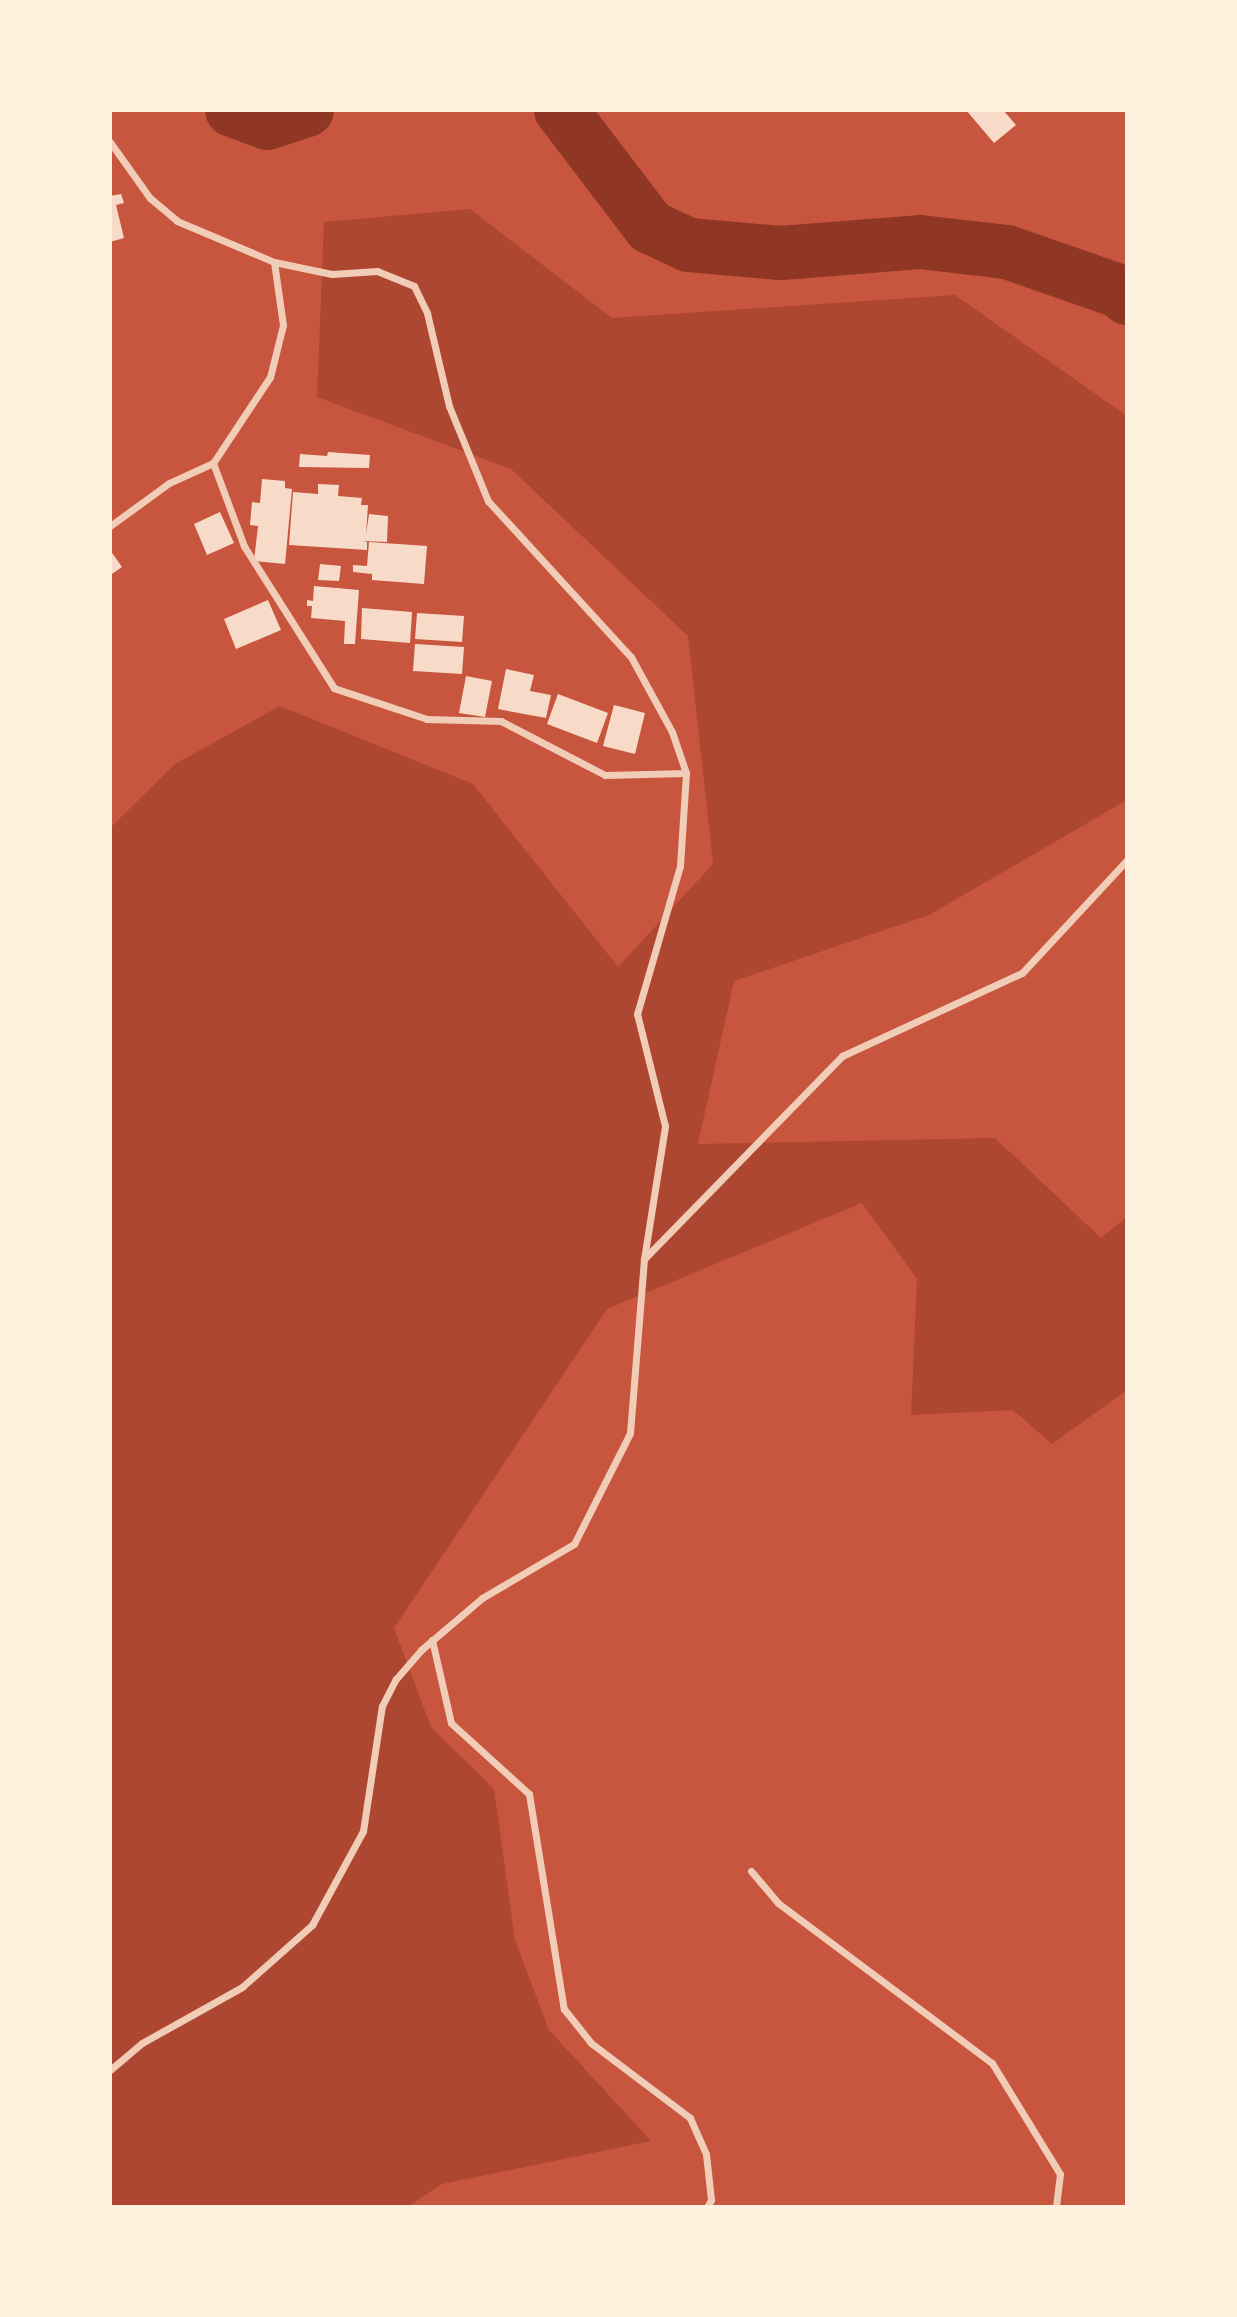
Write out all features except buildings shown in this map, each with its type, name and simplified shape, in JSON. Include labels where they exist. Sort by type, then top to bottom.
[{"type":"street","points":[[110,142],[149,198],[177,221],[274,262],[332,274],[377,271],[414,286],[427,313],[449,406],[488,501],[631,657],[672,732],[686,773],[680,866],[637,1014],[665,1126],[643,1259],[630,1433],[575,1544],[482,1598],[432,1640],[396,1679],[383,1706],[363,1831],[313,1925],[242,1987],[142,2043],[110,2070]]},
{"type":"street","points":[[110,526],[169,483],[213,463],[270,377],[283,324],[274,262]]},
{"type":"street","points":[[213,463],[244,545],[334,688],[428,719],[501,721],[606,775],[686,773]]},
{"type":"street","points":[[643,1259],[842,1056],[1022,973],[1127,860]]},
{"type":"street","points":[[432,1640],[451,1723],[529,1794],[564,2009],[591,2043],[690,2118],[706,2154],[711,2200],[707,2207]]},
{"type":"street","points":[[751,1871],[778,1903],[992,2063],[1060,2174],[1056,2207]]},
{"type":"shaded area","points":[[470,209],[612,318],[955,295],[1127,416],[1127,800],[929,915],[734,981],[698,1144],[995,1138],[1101,1238],[1127,1217],[1127,1390],[1052,1444],[1013,1410],[911,1415],[917,1279],[862,1203],[607,1309],[394,1628],[431,1727],[494,1789],[515,1940],[549,2030],[651,2141],[442,2184],[407,2207],[110,2207],[110,828],[175,764],[280,706],[473,784],[618,967],[713,864],[688,636],[511,469],[317,397],[324,222]]},
{"type":"waterway","points":[[232,110],[267,123],[307,110]]},
{"type":"waterway","points":[[561,110],[650,227],[689,245],[781,253],[920,242],[1007,252],[1119,291],[1127,298]]}]
